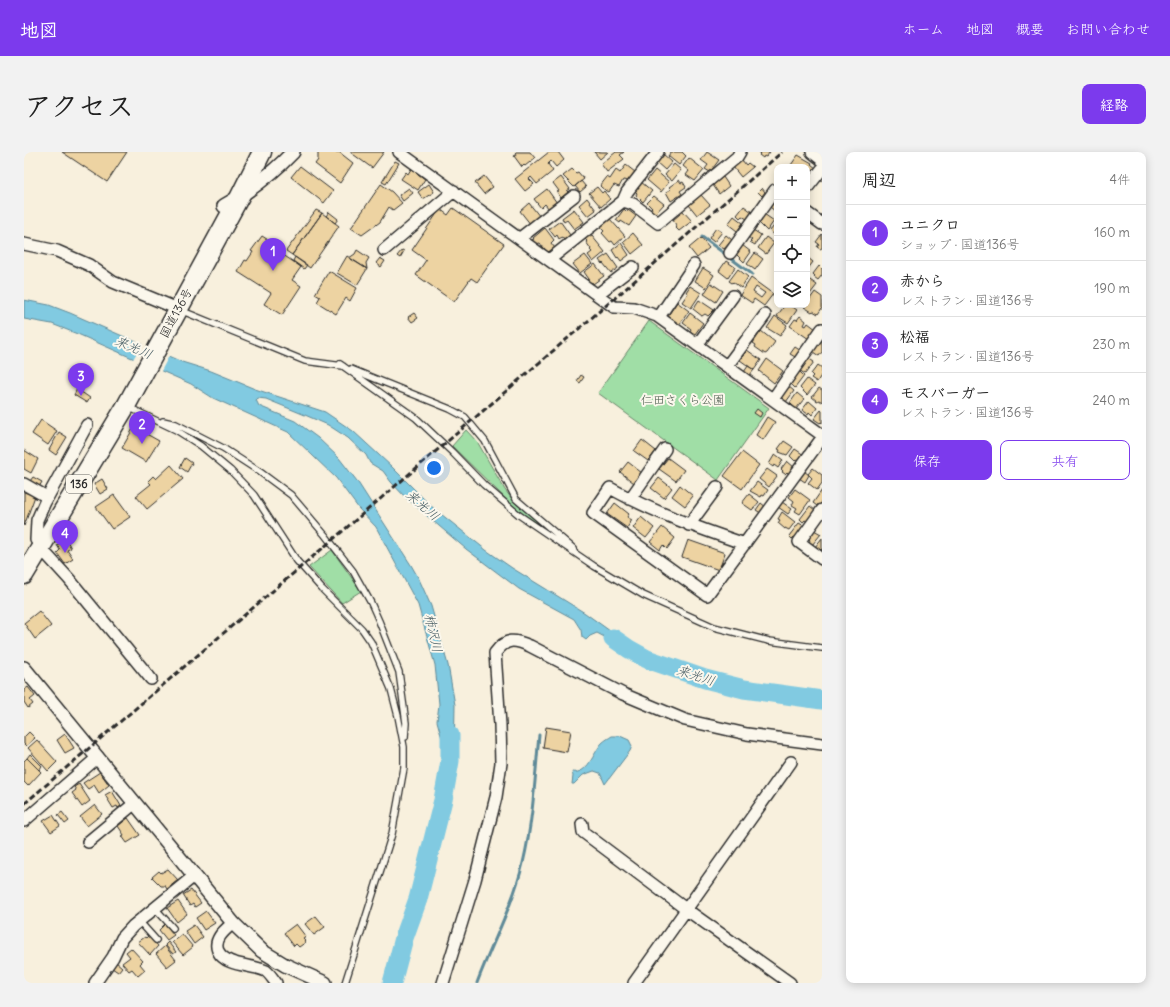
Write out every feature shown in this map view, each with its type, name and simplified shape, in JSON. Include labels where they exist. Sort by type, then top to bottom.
[{"type":"highway","name":"国道136号","points":[[231,202],[250,152]]},
{"type":"highway","name":"国道136号","points":[[24,575],[38,545],[128,396],[231,202],[262,152]]},
{"type":"highway","name":"国道136号","points":[[24,560],[38,545]]},
{"type":"street","points":[[231,202],[273,173],[293,152]]},
{"type":"street","points":[[399,152],[614,307],[634,308],[659,317],[822,436],[745,544],[707,595],[593,513],[610,488],[630,499],[689,525],[745,544]]},
{"type":"street","points":[[549,260],[623,201],[627,192],[658,152]]},
{"type":"street","points":[[623,201],[632,204],[658,223],[740,152]]},
{"type":"street","points":[[812,152],[822,160]]},
{"type":"street","points":[[810,184],[822,169]]},
{"type":"street","points":[[384,250],[454,191]]},
{"type":"street","points":[[730,253],[774,191]]},
{"type":"street","points":[[520,238],[574,196]]},
{"type":"street","points":[[810,215],[822,224]]},
{"type":"street","points":[[24,244],[57,250],[89,265],[113,282],[173,312]]},
{"type":"street","points":[[659,317],[694,265]]},
{"type":"street","points":[[598,294],[633,267]]},
{"type":"street","points":[[697,345],[734,296]]},
{"type":"street","points":[[727,366],[765,315]]},
{"type":"street","points":[[773,399],[822,329]]},
{"type":"street","points":[[86,425],[37,520],[38,545],[69,579],[151,678]]},
{"type":"street","points":[[630,499],[666,449]]},
{"type":"street","points":[[24,484],[47,498]]},
{"type":"street","points":[[689,525],[717,488]]},
{"type":"street","points":[[822,510],[799,542],[822,559]]},
{"type":"street","points":[[443,983],[475,880],[496,797],[500,763],[500,725],[495,653],[500,646],[508,642],[517,641],[530,646],[623,694],[685,720],[747,734],[797,742],[822,744]]},
{"type":"street","points":[[24,668],[233,923],[262,951],[286,965],[325,983]]},
{"type":"street","points":[[24,821],[98,757]]},
{"type":"street","points":[[634,983],[791,762]]},
{"type":"street","points":[[88,842],[135,803]]},
{"type":"street","points":[[582,824],[583,832],[687,910],[790,983]]},
{"type":"street","points":[[95,983],[113,957],[122,938],[139,921],[194,876]]},
{"type":"street","points":[[233,923],[222,932],[218,940],[217,947],[220,954],[227,960],[267,972],[276,983]]},
{"type":"lane","points":[[173,312],[305,361],[340,364],[450,409],[465,417],[485,441],[516,499],[594,566]]},
{"type":"lane","points":[[340,364],[416,418],[484,485],[519,515],[594,566],[643,595],[714,627],[769,641],[822,648]]},
{"type":"lane","points":[[128,396],[152,418],[176,430],[201,446],[230,470],[254,495],[297,561],[322,589],[362,628],[371,642],[391,688],[404,745]]},
{"type":"lane","points":[[152,418],[176,424],[223,448],[260,472],[291,495],[353,571],[372,603],[399,672],[406,724],[404,768],[392,834],[345,983]]},
{"type":"lane","points":[[155,908],[173,928]]},
{"type":"lane","points":[[139,921],[156,940]]},
{"type":"green space","name":"仁田さくら公園","points":[[649,321],[769,408],[718,480],[598,393]]},
{"type":"green space","points":[[466,430],[478,443],[505,490],[516,504],[557,538],[513,506],[452,446]]},
{"type":"green space","points":[[332,550],[361,591],[342,603],[309,567]]},
{"type":"water","points":[[24,300],[49,305],[182,362],[211,371],[255,389],[325,412],[353,431],[431,506],[486,550],[512,568],[585,613],[635,649],[632,655],[597,633],[590,636],[586,640],[582,637],[581,630],[574,619],[519,589],[466,549],[405,497],[383,471],[370,463],[366,455],[348,438],[328,425],[266,399],[258,398],[256,400],[259,406],[295,421],[318,438],[339,458],[357,481],[419,579],[431,606],[448,665],[455,705],[454,762],[444,761],[442,739],[437,721],[439,704],[435,665],[418,605],[376,527],[359,509],[336,478],[288,432],[213,398],[191,384],[80,335],[52,324],[24,319]]},
{"type":"water","points":[[612,736],[620,736],[629,740],[632,746],[630,751],[605,784],[600,773],[594,771],[583,775],[574,784],[572,784],[572,772],[578,772],[586,767],[602,743]]},
{"type":"pier","points":[[143,342],[170,354],[160,373],[132,361]]},
{"type":"building","points":[[62,152],[127,152],[107,182]]},
{"type":"building","points":[[318,152],[339,152],[353,163],[340,183],[315,164],[318,160]]},
{"type":"building","points":[[350,152],[384,152],[372,168]]},
{"type":"building","points":[[516,152],[530,152],[535,158],[522,167],[514,156],[516,155]]},
{"type":"building","points":[[549,152],[558,152],[564,160],[556,167],[551,161],[548,164],[553,171],[537,184],[531,177],[529,179],[534,184],[525,191],[515,179]]},
{"type":"building","points":[[594,152],[608,152],[600,159]]},
{"type":"building","points":[[616,152],[624,152],[620,155],[624,159],[607,172],[601,164]]},
{"type":"building","points":[[671,152],[682,152],[686,156],[679,165],[668,156]]},
{"type":"building","points":[[707,152],[719,160],[710,172],[705,169],[708,165],[701,160]]},
{"type":"building","points":[[759,152],[770,152],[763,158],[759,155],[761,153]]},
{"type":"building","points":[[663,154],[672,162],[665,170],[656,162]]},
{"type":"building","points":[[798,155],[812,163],[811,164],[817,169],[810,178],[810,164],[792,164]]},
{"type":"building","points":[[689,158],[704,170],[695,181],[686,175],[689,171],[683,166]]},
{"type":"building","points":[[742,160],[746,165],[748,163],[753,167],[741,177],[733,167]]},
{"type":"building","points":[[395,161],[399,163],[386,184],[382,182]]},
{"type":"building","points":[[674,164],[681,170],[672,181],[665,175]]},
{"type":"building","points":[[626,165],[635,172],[628,181],[623,180],[619,187],[614,185],[609,192],[600,186],[607,177],[610,179],[616,170],[620,173]]},
{"type":"building","points":[[300,166],[333,191],[324,203],[291,177]]},
{"type":"building","points":[[411,169],[425,179],[418,190],[401,179],[406,172],[408,174]]},
{"type":"building","points":[[572,169],[576,173],[578,172],[584,179],[574,187],[563,176]]},
{"type":"building","points":[[655,170],[669,182],[661,192],[647,180]]},
{"type":"building","points":[[484,176],[493,187],[484,194],[475,183]]},
{"type":"building","points":[[561,177],[570,189],[561,198],[557,192],[559,191],[553,183]]},
{"type":"building","points":[[723,177],[729,186],[719,194],[713,185]]},
{"type":"building","points":[[679,180],[681,183],[683,182],[686,187],[680,191],[682,194],[671,201],[666,192],[671,189],[669,187]]},
{"type":"building","points":[[581,181],[586,187],[580,192],[575,186]]},
{"type":"building","points":[[641,182],[652,191],[643,202],[636,195],[637,193],[634,190]]},
{"type":"building","points":[[381,184],[392,192],[402,203],[393,210],[389,207],[380,222],[362,235],[351,228]]},
{"type":"building","points":[[429,184],[434,192],[423,199],[418,192]]},
{"type":"building","points":[[597,187],[602,193],[604,191],[610,199],[601,207],[589,193]]},
{"type":"building","points":[[409,188],[413,193],[403,201],[399,195]]},
{"type":"building","points":[[762,188],[765,192],[762,196],[758,192]]},
{"type":"building","points":[[547,189],[557,203],[549,209],[545,204],[541,208],[534,199]]},
{"type":"building","points":[[701,195],[710,205],[697,215],[689,205],[694,200],[693,199],[696,199]]},
{"type":"building","points":[[654,196],[664,204],[655,214],[647,203]]},
{"type":"building","points":[[587,198],[596,210],[588,216],[579,205]]},
{"type":"building","points":[[774,201],[774,210],[770,207]]},
{"type":"building","points":[[529,203],[540,217],[531,225],[520,211]]},
{"type":"building","points":[[744,206],[752,212],[747,219],[742,216],[740,218],[737,215]]},
{"type":"building","points":[[453,208],[504,244],[477,282],[471,278],[454,302],[416,275],[426,260],[412,250],[440,209],[448,215]]},
{"type":"building","points":[[574,209],[584,222],[574,229],[567,220],[564,222],[562,218]]},
{"type":"building","points":[[624,209],[636,216],[629,226],[616,220]]},
{"type":"building","points":[[316,210],[322,213],[292,255],[286,251]]},
{"type":"building","points":[[682,210],[692,221],[679,231],[675,227],[676,225],[673,220]]},
{"type":"building","points":[[329,212],[338,219],[335,223],[326,216]]},
{"type":"building","points":[[322,213],[339,226],[310,268],[292,255]]},
{"type":"building","points":[[764,214],[774,221],[767,231],[758,222]]},
{"type":"building","points":[[734,216],[743,223],[737,231],[728,224]]},
{"type":"building","points":[[610,219],[625,236],[615,245],[602,233],[604,231],[600,227]]},
{"type":"building","points":[[560,221],[570,235],[564,240],[562,237],[559,239],[557,235],[555,237],[549,229]]},
{"type":"building","points":[[774,226],[774,234],[770,231]]},
{"type":"building","points":[[545,228],[554,240],[551,243],[555,248],[548,253],[540,243],[536,244],[532,240]]},
{"type":"building","points":[[716,228],[722,232],[714,242],[709,238]]},
{"type":"building","points":[[753,230],[761,235],[755,245],[750,242],[752,240],[748,237]]},
{"type":"building","points":[[633,233],[643,245],[632,254],[623,242]]},
{"type":"building","points":[[822,234],[822,248],[820,249],[817,247],[819,244],[816,242]]},
{"type":"building","points":[[726,235],[732,240],[724,249],[718,245]]},
{"type":"building","points":[[262,236],[270,241],[267,244],[301,267],[292,280],[301,286],[282,315],[264,304],[271,293],[238,272],[245,260],[247,261],[253,252],[251,251]]},
{"type":"building","points":[[592,236],[605,252],[593,262],[588,255],[592,252],[585,239]]},
{"type":"building","points":[[766,237],[774,243],[766,254],[758,248]]},
{"type":"building","points":[[701,238],[709,248],[697,258],[689,248]]},
{"type":"building","points":[[621,243],[629,255],[621,261],[612,250]]},
{"type":"building","points":[[742,245],[751,252],[744,262],[736,254]]},
{"type":"building","points":[[357,250],[369,258],[366,263],[367,269],[349,258],[355,254]]},
{"type":"building","points":[[402,250],[404,251],[400,258],[397,256]]},
{"type":"building","points":[[755,253],[763,259],[755,270],[747,264]]},
{"type":"building","points":[[608,254],[618,268],[611,273],[599,260]]},
{"type":"building","points":[[585,255],[592,264],[580,273],[573,264]]},
{"type":"building","points":[[347,256],[367,269],[357,285],[337,273]]},
{"type":"building","points":[[295,257],[307,265],[304,269],[293,261]]},
{"type":"building","points":[[380,258],[385,261],[381,267],[376,263]]},
{"type":"building","points":[[726,261],[735,267],[728,278],[719,271]]},
{"type":"building","points":[[595,264],[604,276],[593,284],[592,282],[590,284],[587,280],[589,279],[584,272]]},
{"type":"building","points":[[819,266],[822,269],[822,275],[818,280],[813,274]]},
{"type":"building","points":[[703,268],[714,275],[706,288],[695,281]]},
{"type":"building","points":[[738,269],[748,277],[741,288],[729,281]]},
{"type":"building","points":[[329,271],[357,288],[350,301],[346,298],[336,314],[317,302],[320,297],[315,294]]},
{"type":"building","points":[[751,278],[773,294],[764,306],[754,299],[752,303],[740,295]],"holes":[[[756,287],[765,293],[761,298],[753,292]]]},
{"type":"building","points":[[810,280],[817,285],[810,294]]},
{"type":"building","points":[[711,283],[723,291],[716,302],[704,294]]},
{"type":"building","points":[[690,286],[701,293],[691,308],[682,302],[688,293],[686,292]]},
{"type":"building","points":[[815,292],[822,297],[822,308],[818,314],[806,308],[810,308],[810,299]]},
{"type":"building","points":[[699,300],[714,310],[708,316],[705,314],[702,316],[693,309]]},
{"type":"building","points":[[677,302],[689,311],[679,325],[667,317]]},
{"type":"building","points":[[783,308],[794,308],[797,310],[788,323],[777,316]]},
{"type":"building","points":[[414,313],[418,318],[412,322],[408,317]]},
{"type":"building","points":[[690,313],[703,323],[695,334],[683,323]]},
{"type":"building","points":[[775,316],[787,325],[780,336],[767,328]]},
{"type":"building","points":[[800,316],[806,321],[804,325],[806,326],[808,323],[816,329],[809,339],[790,326],[795,319],[797,320]]},
{"type":"building","points":[[761,331],[775,342],[765,354],[755,347],[756,345],[753,343]]},
{"type":"building","points":[[822,340],[822,352],[819,356],[813,352]]},
{"type":"building","points":[[795,347],[801,351],[797,358],[790,354]]},
{"type":"building","points":[[747,350],[761,360],[754,370],[740,360]]},
{"type":"building","points":[[808,358],[814,362],[805,374],[799,370]]},
{"type":"building","points":[[767,359],[783,371],[774,383],[759,371]]},
{"type":"building","points":[[818,365],[822,368],[822,374],[817,382],[811,378],[813,376],[811,374]]},
{"type":"building","points":[[748,366],[754,370],[749,376],[744,372]]},
{"type":"building","points":[[799,371],[804,376],[795,388],[790,383]]},
{"type":"building","points":[[581,375],[584,377],[580,383],[577,381]]},
{"type":"building","points":[[807,379],[815,385],[807,395],[800,388]]},
{"type":"building","points":[[788,386],[794,391],[786,402],[780,397]]},
{"type":"building","points":[[819,388],[822,390],[822,402],[819,400],[817,401],[812,397]]},
{"type":"building","points":[[77,389],[90,398],[87,403],[74,395]]},
{"type":"building","points":[[797,393],[804,399],[796,409],[790,403]]},
{"type":"building","points":[[809,401],[817,408],[812,415],[809,412],[808,414],[802,410]]},
{"type":"building","points":[[757,409],[762,413],[760,417],[754,413]]},
{"type":"building","points":[[821,410],[822,423],[820,423],[814,419]]},
{"type":"building","points":[[767,417],[775,422],[763,440],[756,435]]},
{"type":"building","points":[[41,420],[57,431],[48,445],[32,434]]},
{"type":"building","points":[[134,427],[159,441],[146,462],[122,448]]},
{"type":"building","points":[[59,432],[67,437],[56,455],[49,450]]},
{"type":"building","points":[[642,440],[656,451],[648,461],[634,451]]},
{"type":"building","points":[[784,441],[793,447],[787,455],[779,452],[780,450],[778,449]]},
{"type":"building","points":[[795,449],[804,455],[799,462],[796,460],[795,461],[790,456]]},
{"type":"building","points":[[24,450],[38,459],[31,473],[24,469]]},
{"type":"building","points":[[742,452],[759,465],[742,489],[724,476]]},
{"type":"building","points":[[775,454],[783,460],[778,468],[769,464]]},
{"type":"building","points":[[185,458],[192,463],[187,472],[180,467]]},
{"type":"building","points":[[668,458],[684,470],[676,481],[659,469]]},
{"type":"building","points":[[787,461],[795,468],[789,474],[787,472],[785,474],[781,469]]},
{"type":"building","points":[[628,462],[642,473],[634,483],[620,472]]},
{"type":"building","points":[[171,465],[183,479],[147,509],[136,496],[151,484],[148,481],[153,476],[156,479]]},
{"type":"building","points":[[813,468],[822,475],[822,483],[817,490],[808,483],[812,478],[808,474]]},
{"type":"building","points":[[767,469],[777,476],[769,487],[759,479]]},
{"type":"building","points":[[804,471],[809,475],[805,482],[799,478]]},
{"type":"building","points":[[33,477],[42,482],[39,487],[30,481]]},
{"type":"building","points":[[659,478],[672,488],[664,498],[651,488]]},
{"type":"building","points":[[102,479],[108,489],[100,494],[94,484]]},
{"type":"building","points":[[757,482],[768,490],[764,496],[762,495],[761,497],[750,491]]},
{"type":"building","points":[[680,485],[693,496],[685,506],[672,496]]},
{"type":"building","points":[[795,489],[810,500],[800,514],[795,511],[797,508],[792,505],[794,501],[789,497]]},
{"type":"building","points":[[822,490],[822,502],[817,506],[813,503]]},
{"type":"building","points":[[24,492],[35,496],[24,526]]},
{"type":"building","points":[[749,494],[759,502],[752,510],[742,503]]},
{"type":"building","points":[[114,495],[130,517],[112,529],[96,507]]},
{"type":"building","points":[[782,502],[792,509],[788,514],[778,507]]},
{"type":"building","points":[[615,503],[629,514],[627,517],[632,520],[627,528],[607,514]]},
{"type":"building","points":[[761,503],[767,508],[762,514],[756,510]]},
{"type":"building","points":[[810,506],[816,511],[808,522],[805,520],[803,522],[800,519]]},
{"type":"building","points":[[782,512],[795,522],[789,530],[785,529],[778,523],[780,520],[778,519]]},
{"type":"building","points":[[641,517],[654,528],[646,538],[633,528]]},
{"type":"building","points":[[799,523],[804,526],[796,538],[794,537],[792,539],[789,536]]},
{"type":"building","points":[[662,527],[675,538],[667,549],[663,545],[660,550],[650,542]]},
{"type":"building","points":[[814,530],[821,534],[812,545],[808,538]]},
{"type":"building","points":[[822,538],[822,550],[821,549],[819,551],[815,547]]},
{"type":"building","points":[[66,539],[71,548],[67,550],[73,559],[65,564],[57,553],[60,550],[57,545]]},
{"type":"building","points":[[688,540],[725,553],[719,570],[682,557]]},
{"type":"building","points":[[39,611],[51,626],[35,639],[24,623]]},
{"type":"building","points":[[28,687],[35,696],[30,700],[33,704],[28,708],[24,702],[24,690]]},
{"type":"building","points":[[546,727],[571,731],[567,752],[543,748]]},
{"type":"building","points":[[29,732],[35,738],[26,746],[24,744],[24,737]]},
{"type":"building","points":[[65,734],[74,748],[65,753],[57,740]]},
{"type":"building","points":[[37,740],[57,762],[48,771],[28,748]]},
{"type":"building","points":[[30,754],[42,766],[39,770],[27,758]]},
{"type":"building","points":[[27,758],[41,772],[28,786],[24,782],[24,761]]},
{"type":"building","points":[[100,772],[109,785],[99,793],[94,785],[88,789],[83,783]]},
{"type":"building","points":[[79,784],[90,801],[82,807],[72,793],[76,790],[74,787]]},
{"type":"building","points":[[112,791],[121,806],[118,808],[117,806],[113,808],[105,795]]},
{"type":"building","points":[[95,805],[102,814],[87,826],[80,817]]},
{"type":"building","points":[[62,812],[69,821],[65,824],[58,815]]},
{"type":"building","points":[[53,815],[60,826],[51,832],[43,821]]},
{"type":"building","points":[[128,818],[140,835],[127,843],[118,826]]},
{"type":"building","points":[[168,869],[178,880],[167,889],[165,886],[161,886],[152,877],[159,871],[161,873]]},
{"type":"building","points":[[191,890],[201,903],[195,907],[193,904],[190,906],[183,895]]},
{"type":"building","points":[[178,901],[187,914],[177,922],[167,908]]},
{"type":"building","points":[[206,911],[215,923],[204,930],[196,918]]},
{"type":"building","points":[[316,916],[325,927],[314,935],[305,924]]},
{"type":"building","points":[[165,924],[174,935],[167,940],[159,930]]},
{"type":"building","points":[[296,924],[306,937],[303,939],[306,942],[299,947],[296,944],[294,946],[284,933]]},
{"type":"building","points":[[194,925],[203,937],[194,944],[185,931]]},
{"type":"building","points":[[182,934],[193,947],[183,955],[172,942]]},
{"type":"building","points":[[149,935],[158,946],[150,955],[138,942]]},
{"type":"building","points":[[168,942],[176,952],[173,954],[165,945]]},
{"type":"building","points":[[165,946],[176,960],[167,967],[156,954]]},
{"type":"building","points":[[131,948],[143,961],[140,964],[145,970],[138,976],[132,969],[129,971],[122,963],[130,957],[126,952]]},
{"type":"building","points":[[116,962],[122,967],[118,972],[112,968]]},
{"type":"waterway","points":[[702,237],[752,274]]},
{"type":"waterway","name":"来光川","points":[[613,638],[647,659],[705,679],[744,689],[822,700]]},
{"type":"waterway","name":"柿沢川","points":[[392,983],[404,938],[418,899],[443,800],[450,761],[450,735]]},
{"type":"waterway","points":[[477,983],[519,879],[531,815],[539,735]]},
{"type":"railway","points":[[24,804],[630,285],[782,152]]},
{"type":"place","name":"ユニクロ","points":[[273,271]]},
{"type":"place","name":"松福","points":[[81,396]]},
{"type":"place","name":"赤から","points":[[142,444]]},
{"type":"place","name":"モスバーガー","points":[[65,553]]}]
